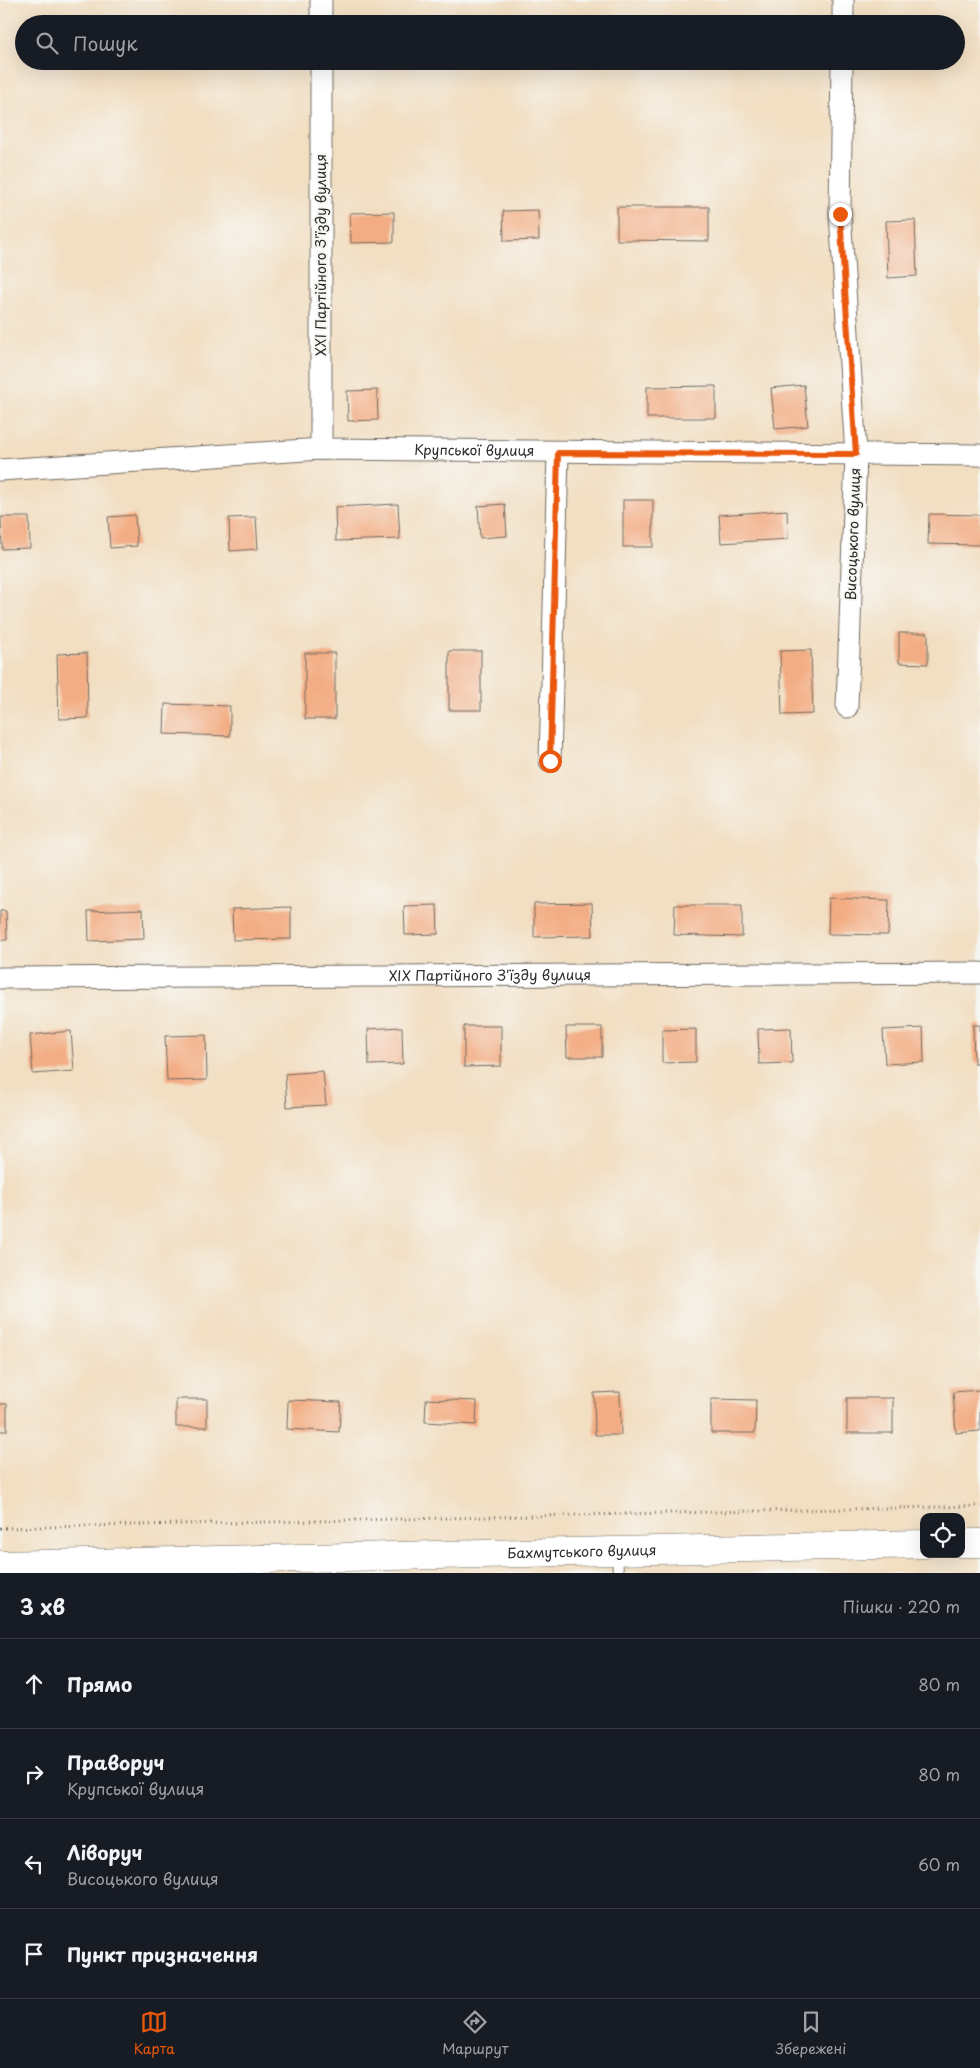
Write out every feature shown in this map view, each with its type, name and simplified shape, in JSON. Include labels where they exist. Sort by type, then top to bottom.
[{"type":"main road","points":[[965,1543],[980,1543]]},
{"type":"main road","name":"Бахмутського вулиця","points":[[0,1565],[618,1562],[920,1544]]},
{"type":"street","points":[[321,0],[321,15]]},
{"type":"street","points":[[843,0],[843,15]]},
{"type":"street","name":"XXI Партійного З'їзду вулиця","points":[[321,70],[321,449]]},
{"type":"street","name":"Висоцького вулиця","points":[[842,70],[840,214],[856,454],[848,707]]},
{"type":"street","name":"Крупської вулиця","points":[[0,470],[321,449],[558,453],[980,454]]},
{"type":"street","points":[[550,761],[558,453]]},
{"type":"street","name":"XIX Партійного З'їзду вулиця","points":[[0,978],[980,973]]},
{"type":"path","points":[[0,1528],[980,1506]]},
{"type":"building","points":[[617,207],[709,207],[709,241],[617,240]]},
{"type":"building","points":[[538,210],[539,240],[504,241],[503,211]]},
{"type":"building","points":[[394,212],[394,242],[351,243],[350,213]]},
{"type":"building","points":[[915,220],[917,276],[888,278],[886,221]]},
{"type":"building","points":[[804,385],[808,426],[775,429],[771,388]]},
{"type":"building","points":[[716,386],[716,418],[647,418],[647,387]]},
{"type":"building","points":[[377,390],[378,420],[348,421],[347,391]]},
{"type":"building","points":[[623,500],[653,500],[653,547],[623,547]]},
{"type":"building","points":[[398,504],[400,539],[336,541],[335,507]]},
{"type":"building","points":[[505,504],[507,536],[480,538],[478,506]]},
{"type":"building","points":[[787,510],[788,539],[721,543],[719,515]]},
{"type":"building","points":[[929,514],[980,515],[980,545],[928,544]]},
{"type":"building","points":[[135,515],[137,546],[110,548],[108,517]]},
{"type":"building","points":[[1,517],[29,517],[30,548],[2,549]]},
{"type":"building","points":[[256,517],[258,549],[230,551],[229,518]]},
{"type":"building","points":[[899,633],[928,633],[928,664],[899,663]]},
{"type":"building","points":[[811,650],[813,714],[782,715],[780,651]]},
{"type":"building","points":[[449,651],[481,651],[481,710],[449,710]]},
{"type":"building","points":[[87,653],[88,718],[59,719],[57,654]]},
{"type":"building","points":[[305,653],[335,653],[335,719],[305,719]]},
{"type":"building","points":[[165,704],[230,706],[230,736],[164,734]]},
{"type":"building","points":[[829,898],[889,900],[888,935],[828,934]]},
{"type":"building","points":[[592,903],[593,936],[534,937],[534,904]]},
{"type":"building","points":[[437,905],[438,934],[405,935],[404,906]]},
{"type":"building","points":[[675,905],[742,905],[742,937],[674,935]]},
{"type":"building","points":[[291,907],[291,939],[233,940],[232,909]]},
{"type":"building","points":[[143,909],[144,939],[89,941],[88,911]]},
{"type":"building","points":[[0,911],[6,911],[7,940],[0,940]]},
{"type":"building","points":[[973,1025],[980,1025],[980,1063],[974,1063]]},
{"type":"building","points":[[464,1026],[501,1026],[501,1066],[464,1067]]},
{"type":"building","points":[[402,1027],[403,1064],[369,1065],[368,1029]]},
{"type":"building","points":[[566,1027],[602,1027],[602,1057],[567,1057]]},
{"type":"building","points":[[791,1028],[792,1063],[759,1064],[758,1029]]},
{"type":"building","points":[[923,1028],[924,1062],[885,1064],[883,1030]]},
{"type":"building","points":[[696,1029],[696,1062],[662,1063],[662,1030]]},
{"type":"building","points":[[71,1031],[74,1071],[33,1074],[30,1035]]},
{"type":"building","points":[[206,1035],[207,1080],[167,1081],[165,1036]]},
{"type":"building","points":[[323,1071],[326,1105],[287,1107],[285,1074]]},
{"type":"building","points":[[980,1390],[980,1431],[956,1433],[953,1392]]},
{"type":"building","points":[[620,1392],[621,1435],[595,1435],[594,1393]]},
{"type":"building","points":[[847,1398],[893,1398],[893,1433],[847,1433]]},
{"type":"building","points":[[176,1399],[207,1399],[207,1427],[176,1427]]},
{"type":"building","points":[[426,1399],[477,1401],[476,1425],[425,1422]]},
{"type":"building","points":[[711,1399],[756,1400],[755,1433],[711,1433]]},
{"type":"building","points":[[288,1400],[341,1402],[339,1432],[287,1429]]},
{"type":"building","points":[[0,1404],[7,1404],[7,1431],[0,1431]]},
{"type":"route","points":[[550,761],[558,453],[856,454],[840,214]]}]
